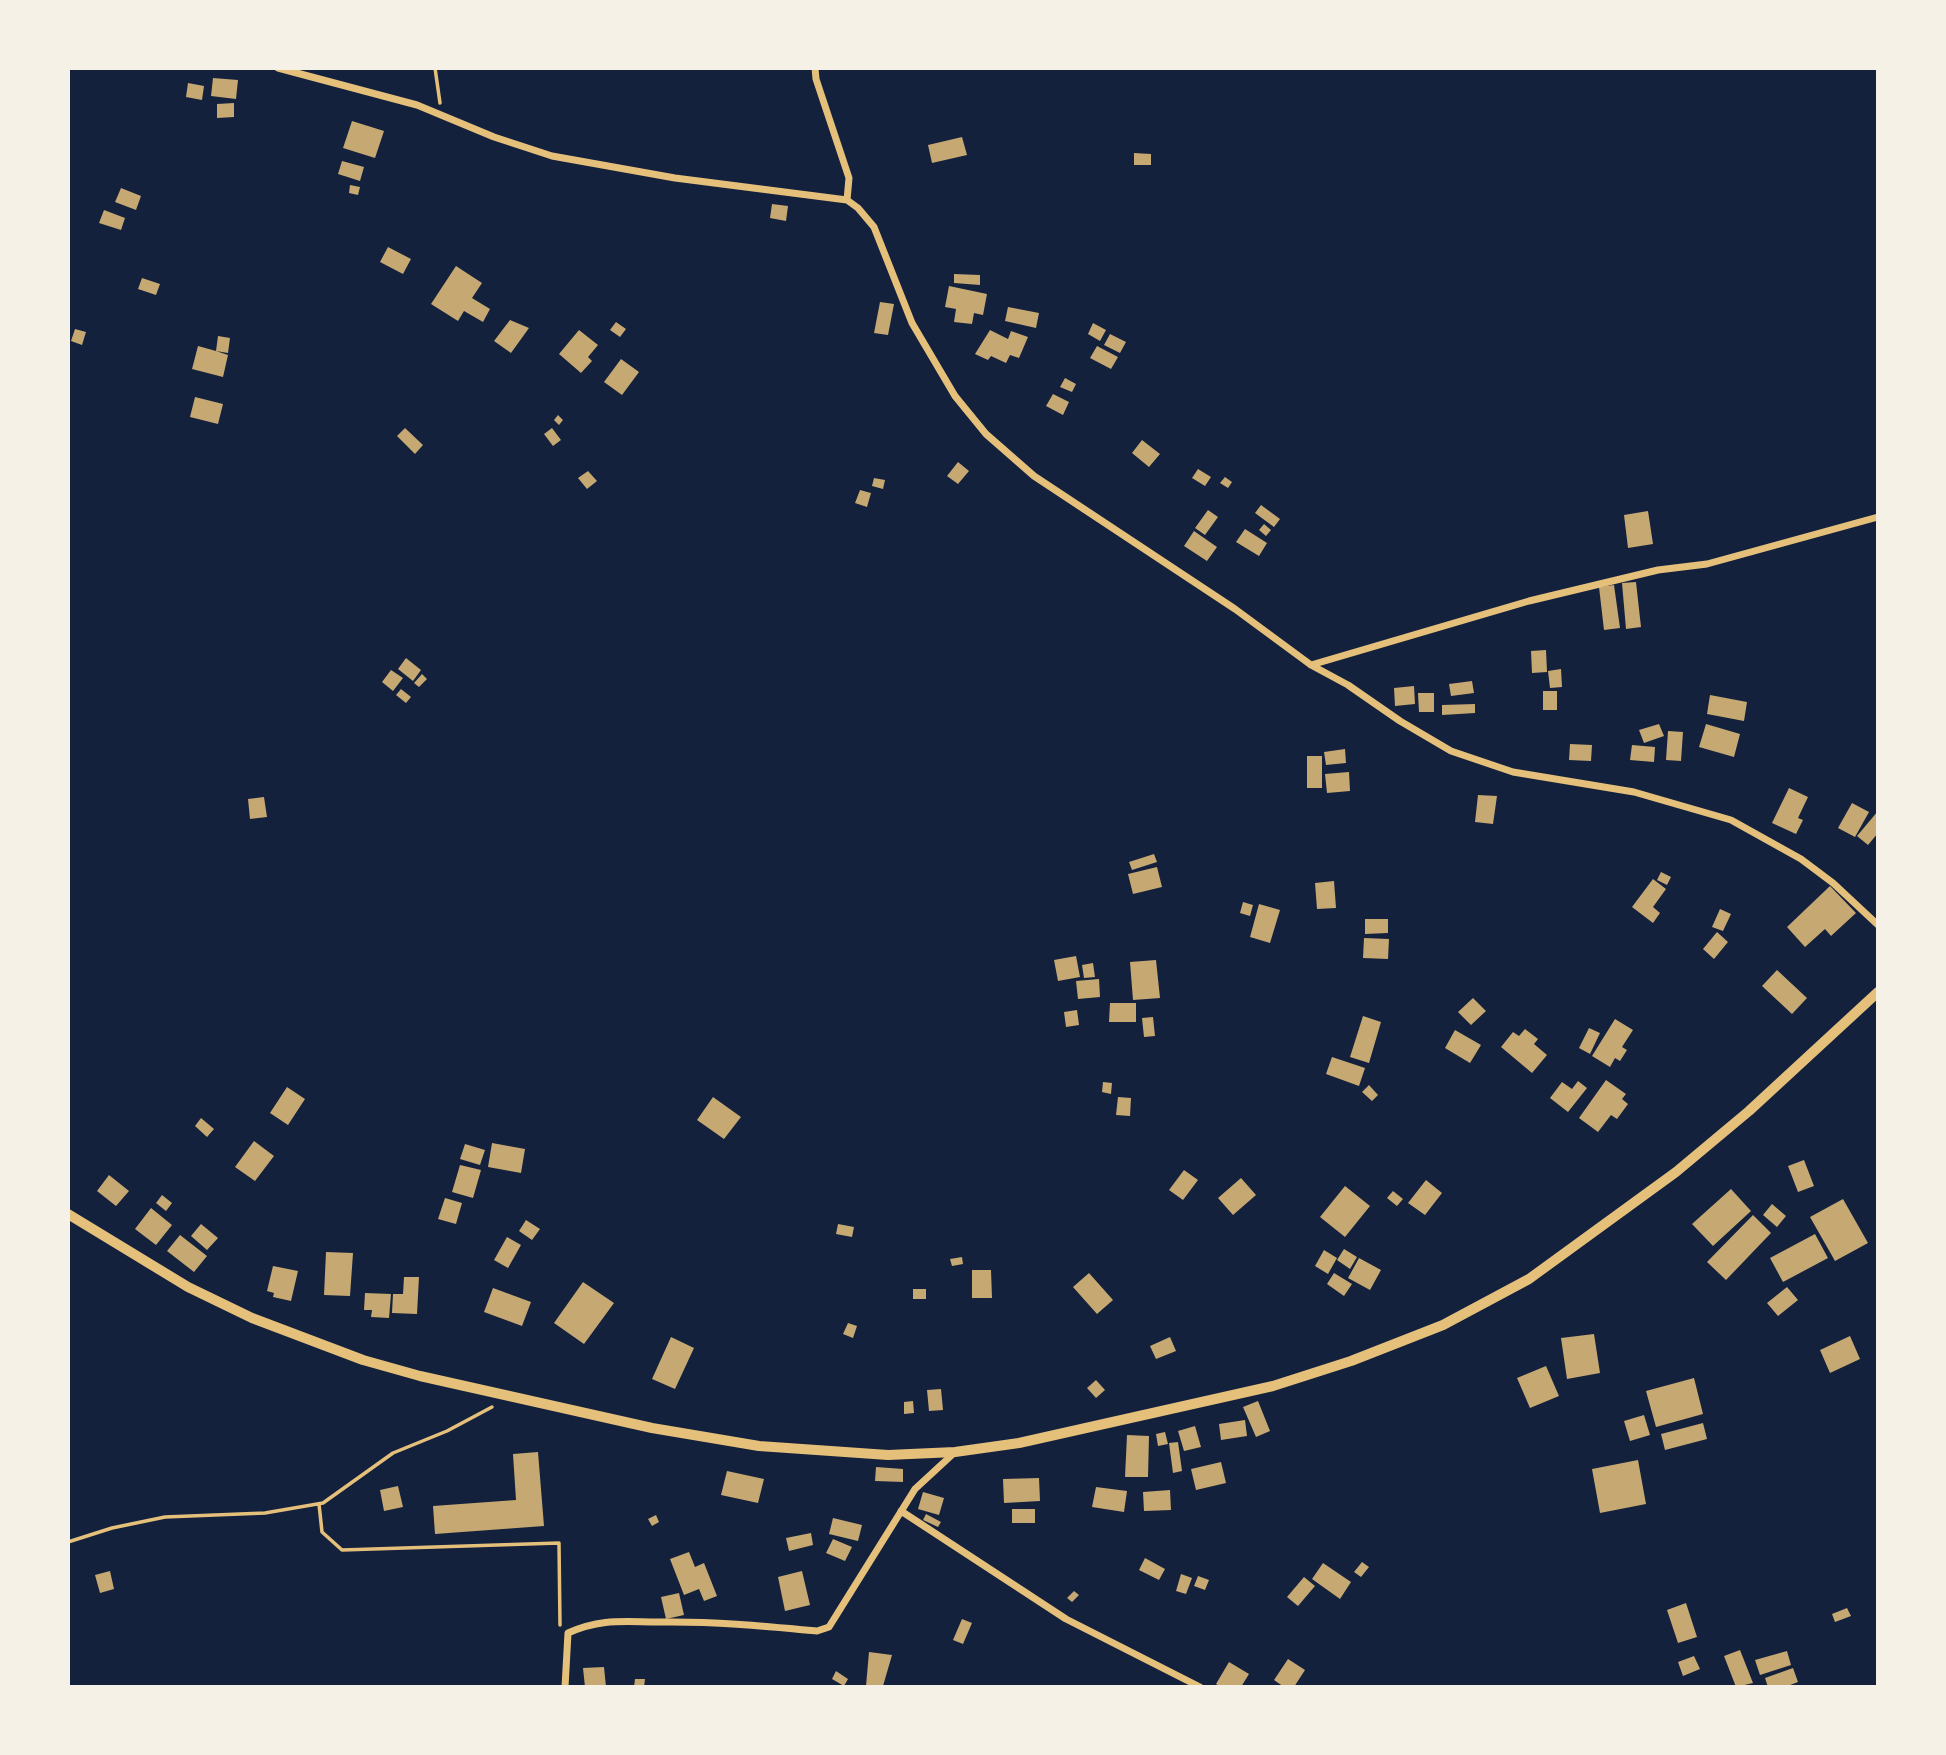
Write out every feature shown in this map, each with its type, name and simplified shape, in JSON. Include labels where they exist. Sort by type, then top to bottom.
[{"type":"street","points":[[278,68],[365,90],[443,115],[523,147],[586,163],[847,200],[858,208],[874,227],[912,323],[955,396],[986,434],[1034,476],[1235,609],[1311,665],[1348,685],[1399,721],[1441,745],[1482,763],[1513,772],[1634,792],[1731,820],[1801,859],[1833,883],[1878,925]]},
{"type":"street","points":[[815,68],[816,79],[849,178],[847,200]]},
{"type":"street","points":[[1311,665],[1530,601],[1618,582],[1658,570],[1707,565],[1878,517]]},
{"type":"street","points":[[68,1214],[188,1287],[252,1318],[363,1360],[510,1397],[652,1428],[759,1446],[888,1455],[955,1452],[1019,1443],[1273,1386],[1362,1357],[1443,1325],[1529,1279],[1676,1172],[1748,1111],[1878,992]]},
{"type":"street","points":[[565,1687],[568,1633],[589,1624],[610,1621],[683,1621],[817,1631],[829,1627],[915,1489],[955,1452]]},
{"type":"street","points":[[901,1511],[1066,1619],[1199,1687]]},
{"type":"path","points":[[435,68],[443,115]]},
{"type":"path","points":[[68,1542],[112,1528],[165,1517],[265,1513],[319,1504],[341,1492],[393,1453],[447,1431],[510,1397]]},
{"type":"path","points":[[319,1504],[322,1532],[342,1550],[559,1543],[561,1634]]},
{"type":"building","points":[[213,78],[238,80],[236,99],[211,96]]},
{"type":"building","points":[[188,83],[204,86],[202,100],[186,97]]},
{"type":"building","points":[[234,103],[234,117],[217,118],[217,104]]},
{"type":"building","points":[[352,121],[384,131],[375,158],[343,148]]},
{"type":"building","points":[[962,137],[967,155],[932,163],[928,145]]},
{"type":"building","points":[[1134,153],[1151,154],[1151,165],[1134,165]]},
{"type":"building","points":[[342,161],[364,167],[360,181],[338,174]]},
{"type":"building","points":[[350,185],[360,187],[358,195],[349,193]]},
{"type":"building","points":[[121,188],[141,196],[136,210],[115,202]]},
{"type":"building","points":[[772,204],[788,206],[786,221],[770,218]]},
{"type":"building","points":[[104,210],[125,218],[121,230],[99,223]]},
{"type":"building","points":[[388,247],[411,259],[403,274],[380,262]]},
{"type":"building","points":[[456,266],[482,283],[472,298],[490,309],[483,322],[464,311],[458,321],[431,304]]},
{"type":"building","points":[[954,274],[980,275],[980,285],[954,283]]},
{"type":"building","points":[[142,278],[160,284],[156,295],[138,289]]},
{"type":"building","points":[[949,286],[987,294],[983,315],[974,313],[972,324],[954,322],[956,309],[945,307]]},
{"type":"building","points":[[880,302],[894,304],[888,335],[874,333]]},
{"type":"building","points":[[1008,307],[1039,313],[1036,328],[1005,321]]},
{"type":"building","points":[[510,320],[529,328],[511,353],[494,341]]},
{"type":"building","points":[[616,322],[626,329],[620,337],[610,330]]},
{"type":"building","points":[[1093,323],[1106,330],[1100,341],[1088,334]]},
{"type":"building","points":[[75,329],[86,332],[82,345],[71,341]]},
{"type":"building","points":[[579,330],[598,345],[588,357],[592,361],[581,373],[559,354]]},
{"type":"building","points":[[990,330],[1008,339],[1011,331],[1028,337],[1019,358],[1010,355],[1006,363],[991,356],[988,360],[975,354]]},
{"type":"building","points":[[1110,334],[1126,342],[1120,353],[1104,345]]},
{"type":"building","points":[[218,336],[230,338],[228,353],[216,351]]},
{"type":"building","points":[[198,346],[228,355],[223,377],[192,369]]},
{"type":"building","points":[[1097,346],[1118,357],[1111,369],[1090,358]]},
{"type":"building","points":[[621,359],[639,372],[622,395],[604,382]]},
{"type":"building","points":[[1065,378],[1076,384],[1072,392],[1060,387]]},
{"type":"building","points":[[1053,394],[1069,402],[1063,415],[1046,406]]},
{"type":"building","points":[[195,397],[223,404],[218,424],[190,417]]},
{"type":"building","points":[[558,415],[563,420],[559,425],[554,420]]},
{"type":"building","points":[[405,428],[423,445],[415,454],[397,436]]},
{"type":"building","points":[[552,428],[561,440],[553,446],[544,434]]},
{"type":"building","points":[[1142,440],[1160,454],[1149,467],[1132,453]]},
{"type":"building","points":[[958,462],[969,471],[958,484],[947,476]]},
{"type":"building","points":[[1198,469],[1211,477],[1205,486],[1192,478]]},
{"type":"building","points":[[588,471],[597,481],[587,489],[578,478]]},
{"type":"building","points":[[1225,477],[1232,482],[1228,488],[1220,483]]},
{"type":"building","points":[[874,478],[885,480],[883,489],[872,486]]},
{"type":"building","points":[[860,490],[871,493],[867,507],[855,503]]},
{"type":"building","points":[[1261,505],[1280,519],[1274,527],[1255,513]]},
{"type":"building","points":[[1208,510],[1218,517],[1205,535],[1195,528]]},
{"type":"building","points":[[1648,511],[1653,544],[1628,548],[1624,515]]},
{"type":"building","points":[[1264,524],[1271,530],[1266,536],[1259,530]]},
{"type":"building","points":[[1245,529],[1267,543],[1259,556],[1236,542]]},
{"type":"building","points":[[1194,531],[1217,547],[1207,561],[1184,546]]},
{"type":"building","points":[[1636,582],[1641,627],[1626,629],[1622,583]]},
{"type":"building","points":[[1614,585],[1620,628],[1604,630],[1599,587]]},
{"type":"building","points":[[1546,650],[1547,672],[1532,673],[1531,651]]},
{"type":"building","points":[[406,658],[421,670],[413,681],[398,669]]},
{"type":"building","points":[[1561,669],[1562,687],[1550,688],[1548,671]]},
{"type":"building","points":[[391,670],[403,678],[393,691],[382,682]]},
{"type":"building","points":[[422,674],[427,679],[419,687],[414,683]]},
{"type":"building","points":[[1472,681],[1474,693],[1451,696],[1449,684]]},
{"type":"building","points":[[1414,686],[1415,704],[1395,706],[1394,688]]},
{"type":"building","points":[[401,689],[411,697],[406,703],[396,695]]},
{"type":"building","points":[[1543,691],[1557,691],[1557,710],[1543,710]]},
{"type":"building","points":[[1418,693],[1434,693],[1434,712],[1419,712]]},
{"type":"building","points":[[1710,695],[1747,702],[1744,721],[1707,714]]},
{"type":"building","points":[[1475,704],[1475,713],[1442,715],[1442,705]]},
{"type":"building","points":[[1659,724],[1664,736],[1644,743],[1639,730]]},
{"type":"building","points":[[1706,724],[1740,734],[1734,757],[1699,747]]},
{"type":"building","points":[[1668,731],[1683,732],[1681,761],[1666,760]]},
{"type":"building","points":[[1570,744],[1592,745],[1591,761],[1569,760]]},
{"type":"building","points":[[1632,745],[1655,747],[1654,762],[1630,760]]},
{"type":"building","points":[[1345,749],[1346,763],[1326,765],[1324,752]]},
{"type":"building","points":[[1307,756],[1322,756],[1322,788],[1307,788]]},
{"type":"building","points":[[1349,772],[1350,791],[1327,793],[1325,774]]},
{"type":"building","points":[[1789,788],[1808,797],[1798,818],[1803,820],[1796,834],[1772,823]]},
{"type":"building","points":[[1478,795],[1497,796],[1493,824],[1475,822]]},
{"type":"building","points":[[264,797],[267,817],[250,819],[248,799]]},
{"type":"building","points":[[1852,803],[1869,812],[1855,837],[1838,828]]},
{"type":"building","points":[[1878,811],[1878,833],[1868,845],[1857,836]]},
{"type":"building","points":[[1154,854],[1157,862],[1132,870],[1129,862]]},
{"type":"building","points":[[1157,867],[1162,887],[1133,894],[1128,874]]},
{"type":"building","points":[[1661,872],[1671,877],[1667,885],[1657,880]]},
{"type":"building","points":[[1653,879],[1666,889],[1653,907],[1660,913],[1653,923],[1632,907]]},
{"type":"building","points":[[1334,881],[1336,908],[1317,909],[1315,883]]},
{"type":"building","points":[[1830,886],[1856,913],[1831,936],[1825,929],[1805,947],[1787,927]]},
{"type":"building","points":[[1243,902],[1253,905],[1250,916],[1240,913]]},
{"type":"building","points":[[1259,904],[1280,910],[1270,943],[1250,937]]},
{"type":"building","points":[[1720,909],[1731,914],[1723,931],[1712,927]]},
{"type":"building","points":[[1365,919],[1388,919],[1388,933],[1365,934]]},
{"type":"building","points":[[1717,932],[1728,942],[1714,959],[1703,949]]},
{"type":"building","points":[[1364,938],[1389,939],[1388,959],[1363,958]]},
{"type":"building","points":[[1076,956],[1080,977],[1058,981],[1054,960]]},
{"type":"building","points":[[1156,960],[1160,998],[1133,1000],[1130,962]]},
{"type":"building","points":[[1093,963],[1095,977],[1084,978],[1082,965]]},
{"type":"building","points":[[1777,970],[1807,998],[1792,1014],[1762,986]]},
{"type":"building","points":[[1099,979],[1100,997],[1078,999],[1076,981]]},
{"type":"building","points":[[1473,998],[1486,1011],[1471,1025],[1458,1012]]},
{"type":"building","points":[[1110,1003],[1136,1003],[1136,1022],[1109,1022]]},
{"type":"building","points":[[1077,1010],[1079,1025],[1066,1027],[1064,1012]]},
{"type":"building","points":[[1363,1016],[1381,1022],[1369,1063],[1350,1057]]},
{"type":"building","points":[[1153,1017],[1155,1036],[1144,1037],[1142,1018]]},
{"type":"building","points":[[1615,1019],[1633,1030],[1622,1047],[1627,1050],[1620,1061],[1615,1058],[1610,1067],[1592,1056]]},
{"type":"building","points":[[1589,1028],[1600,1033],[1590,1054],[1579,1048]]},
{"type":"building","points":[[1525,1029],[1538,1039],[1534,1044],[1547,1055],[1532,1073],[1501,1047],[1513,1032],[1519,1036]]},
{"type":"building","points":[[1455,1030],[1481,1045],[1470,1063],[1445,1048]]},
{"type":"building","points":[[1332,1057],[1365,1068],[1359,1086],[1326,1074]]},
{"type":"building","points":[[1606,1080],[1626,1094],[1622,1099],[1628,1104],[1617,1119],[1611,1115],[1598,1132],[1579,1118]]},
{"type":"building","points":[[1578,1081],[1587,1088],[1568,1112],[1550,1098],[1562,1082],[1572,1089]]},
{"type":"building","points":[[1103,1082],[1112,1083],[1111,1094],[1102,1092]]},
{"type":"building","points":[[1369,1085],[1378,1095],[1372,1101],[1362,1092]]},
{"type":"building","points":[[287,1087],[305,1099],[288,1125],[270,1113]]},
{"type":"building","points":[[713,1097],[741,1117],[724,1139],[697,1120]]},
{"type":"building","points":[[1118,1097],[1131,1098],[1130,1116],[1116,1115]]},
{"type":"building","points":[[201,1118],[214,1129],[207,1137],[195,1126]]},
{"type":"building","points":[[254,1141],[274,1156],[255,1181],[235,1167]]},
{"type":"building","points":[[492,1143],[525,1149],[521,1173],[488,1167]]},
{"type":"building","points":[[465,1144],[485,1150],[480,1165],[460,1159]]},
{"type":"building","points":[[1804,1160],[1814,1186],[1798,1192],[1788,1166]]},
{"type":"building","points":[[460,1165],[481,1170],[473,1198],[452,1192]]},
{"type":"building","points":[[1184,1170],[1198,1180],[1183,1200],[1169,1190]]},
{"type":"building","points":[[109,1175],[129,1191],[116,1206],[97,1191]]},
{"type":"building","points":[[1241,1178],[1256,1195],[1233,1215],[1218,1198]]},
{"type":"building","points":[[1426,1180],[1442,1193],[1425,1215],[1408,1203]]},
{"type":"building","points":[[1345,1186],[1370,1206],[1345,1237],[1320,1217]]},
{"type":"building","points":[[1731,1189],[1751,1211],[1713,1246],[1692,1224]]},
{"type":"building","points":[[1393,1191],[1403,1199],[1397,1206],[1387,1198]]},
{"type":"building","points":[[162,1195],[172,1203],[166,1211],[156,1203]]},
{"type":"building","points":[[445,1198],[462,1203],[456,1224],[438,1219]]},
{"type":"building","points":[[1843,1199],[1868,1243],[1835,1261],[1810,1217]]},
{"type":"building","points":[[1772,1204],[1786,1216],[1777,1227],[1763,1215]]},
{"type":"building","points":[[151,1208],[172,1225],[156,1245],[135,1229]]},
{"type":"building","points":[[1753,1215],[1771,1233],[1726,1280],[1707,1262]]},
{"type":"building","points":[[526,1220],[540,1229],[532,1240],[519,1231]]},
{"type":"building","points":[[201,1224],[218,1238],[207,1250],[191,1236]]},
{"type":"building","points":[[838,1224],[854,1227],[852,1237],[836,1234]]},
{"type":"building","points":[[1815,1234],[1828,1258],[1783,1282],[1770,1258]]},
{"type":"building","points":[[180,1235],[207,1256],[194,1272],[167,1251]]},
{"type":"building","points":[[507,1237],[521,1245],[508,1268],[494,1260]]},
{"type":"building","points":[[1344,1249],[1357,1257],[1350,1269],[1337,1260]]},
{"type":"building","points":[[1324,1250],[1337,1258],[1328,1274],[1315,1266]]},
{"type":"building","points":[[326,1252],[353,1253],[350,1296],[324,1295]]},
{"type":"building","points":[[962,1257],[963,1264],[952,1266],[950,1259]]},
{"type":"building","points":[[1359,1258],[1381,1270],[1370,1290],[1348,1278]]},
{"type":"building","points":[[273,1266],[298,1271],[291,1301],[273,1297],[274,1293],[267,1291]]},
{"type":"building","points":[[972,1270],[991,1270],[992,1298],[972,1298]]},
{"type":"building","points":[[1089,1273],[1113,1300],[1097,1314],[1073,1287]]},
{"type":"building","points":[[1334,1273],[1352,1284],[1344,1296],[1327,1284]]},
{"type":"building","points":[[404,1277],[419,1277],[417,1314],[392,1313],[393,1294],[403,1294]]},
{"type":"building","points":[[583,1282],[614,1303],[584,1344],[554,1323]]},
{"type":"building","points":[[1787,1287],[1798,1300],[1778,1316],[1767,1303]]},
{"type":"building","points":[[493,1288],[531,1302],[522,1326],[484,1312]]},
{"type":"building","points":[[913,1289],[926,1289],[926,1299],[913,1299]]},
{"type":"building","points":[[365,1293],[391,1294],[389,1318],[371,1317],[372,1310],[364,1310]]},
{"type":"building","points":[[848,1323],[857,1326],[853,1338],[843,1334]]},
{"type":"building","points":[[1594,1334],[1600,1373],[1567,1379],[1561,1338]]},
{"type":"building","points":[[1850,1336],[1860,1359],[1830,1373],[1820,1350]]},
{"type":"building","points":[[671,1337],[694,1348],[675,1389],[652,1379]]},
{"type":"building","points":[[1170,1337],[1176,1351],[1156,1359],[1150,1346]]},
{"type":"building","points":[[1546,1366],[1559,1396],[1530,1408],[1517,1378]]},
{"type":"building","points":[[1694,1378],[1703,1414],[1656,1427],[1646,1391]]},
{"type":"building","points":[[1096,1380],[1105,1390],[1096,1398],[1087,1388]]},
{"type":"building","points":[[941,1389],[943,1410],[929,1411],[927,1390]]},
{"type":"building","points":[[913,1401],[914,1413],[904,1414],[904,1402]]},
{"type":"building","points":[[1258,1401],[1270,1431],[1256,1437],[1243,1407]]},
{"type":"building","points":[[1644,1415],[1650,1435],[1630,1441],[1624,1421]]},
{"type":"building","points":[[1245,1420],[1247,1436],[1221,1440],[1219,1424]]},
{"type":"building","points":[[1703,1423],[1707,1439],[1665,1450],[1661,1434]]},
{"type":"building","points":[[1195,1426],[1201,1447],[1184,1451],[1178,1431]]},
{"type":"building","points":[[1165,1432],[1168,1444],[1158,1446],[1156,1434]]},
{"type":"building","points":[[1127,1435],[1149,1436],[1148,1477],[1125,1477]]},
{"type":"building","points":[[1178,1442],[1182,1471],[1173,1473],[1169,1443]]},
{"type":"building","points":[[538,1452],[544,1526],[435,1534],[433,1506],[516,1500],[513,1454]]},
{"type":"building","points":[[1638,1460],[1646,1504],[1600,1513],[1592,1469]]},
{"type":"building","points":[[1221,1462],[1226,1483],[1196,1490],[1191,1469]]},
{"type":"building","points":[[876,1467],[903,1469],[903,1482],[875,1481]]},
{"type":"building","points":[[727,1471],[764,1479],[758,1503],[721,1495]]},
{"type":"building","points":[[1039,1478],[1040,1501],[1004,1503],[1003,1479]]},
{"type":"building","points":[[398,1486],[403,1507],[384,1511],[380,1490]]},
{"type":"building","points":[[1096,1487],[1127,1491],[1124,1512],[1092,1507]]},
{"type":"building","points":[[1170,1490],[1171,1510],[1144,1511],[1143,1492]]},
{"type":"building","points":[[923,1492],[944,1498],[939,1515],[918,1509]]},
{"type":"building","points":[[1012,1509],[1035,1509],[1035,1523],[1012,1523]]},
{"type":"building","points":[[926,1514],[941,1522],[938,1527],[923,1520]]},
{"type":"building","points":[[656,1515],[659,1522],[652,1526],[648,1519]]},
{"type":"building","points":[[833,1518],[862,1525],[858,1541],[829,1534]]},
{"type":"building","points":[[811,1533],[813,1545],[789,1551],[786,1538]]},
{"type":"building","points":[[833,1539],[852,1547],[845,1561],[826,1553]]},
{"type":"building","points":[[689,1552],[695,1567],[704,1563],[717,1596],[704,1601],[699,1589],[684,1595],[670,1559]]},
{"type":"building","points":[[1145,1558],[1165,1569],[1159,1580],[1139,1570]]},
{"type":"building","points":[[1362,1562],[1369,1567],[1361,1577],[1354,1572]]},
{"type":"building","points":[[1323,1563],[1351,1582],[1340,1599],[1312,1579]]},
{"type":"building","points":[[110,1571],[114,1589],[100,1593],[95,1575]]},
{"type":"building","points":[[802,1571],[810,1605],[785,1611],[778,1577]]},
{"type":"building","points":[[1181,1574],[1192,1578],[1186,1594],[1176,1591]]},
{"type":"building","points":[[1198,1576],[1209,1580],[1205,1590],[1194,1586]]},
{"type":"building","points":[[1304,1577],[1315,1586],[1298,1606],[1287,1597]]},
{"type":"building","points":[[1074,1591],[1079,1595],[1072,1602],[1067,1598]]},
{"type":"building","points":[[679,1593],[684,1615],[666,1619],[661,1597]]},
{"type":"building","points":[[1686,1603],[1697,1637],[1678,1643],[1667,1610]]},
{"type":"building","points":[[1847,1608],[1851,1616],[1835,1622],[1832,1614]]},
{"type":"building","points":[[962,1619],[972,1623],[963,1644],[953,1640]]},
{"type":"building","points":[[1740,1650],[1753,1683],[1736,1687],[1724,1656]]},
{"type":"building","points":[[1787,1651],[1791,1665],[1760,1675],[1755,1660]]},
{"type":"building","points":[[869,1652],[892,1655],[883,1686],[866,1686]]},
{"type":"building","points":[[1694,1656],[1700,1669],[1683,1676],[1678,1662]]},
{"type":"building","points":[[1288,1659],[1305,1670],[1294,1687],[1284,1687],[1274,1680]]},
{"type":"building","points":[[1229,1662],[1249,1674],[1241,1687],[1221,1687],[1216,1684]]},
{"type":"building","points":[[604,1667],[606,1687],[585,1687],[583,1668]]},
{"type":"building","points":[[1793,1668],[1798,1682],[1785,1687],[1768,1687],[1765,1678]]},
{"type":"building","points":[[836,1671],[848,1679],[844,1686],[832,1679]]},
{"type":"building","points":[[635,1679],[645,1679],[644,1687],[634,1687]]}]
